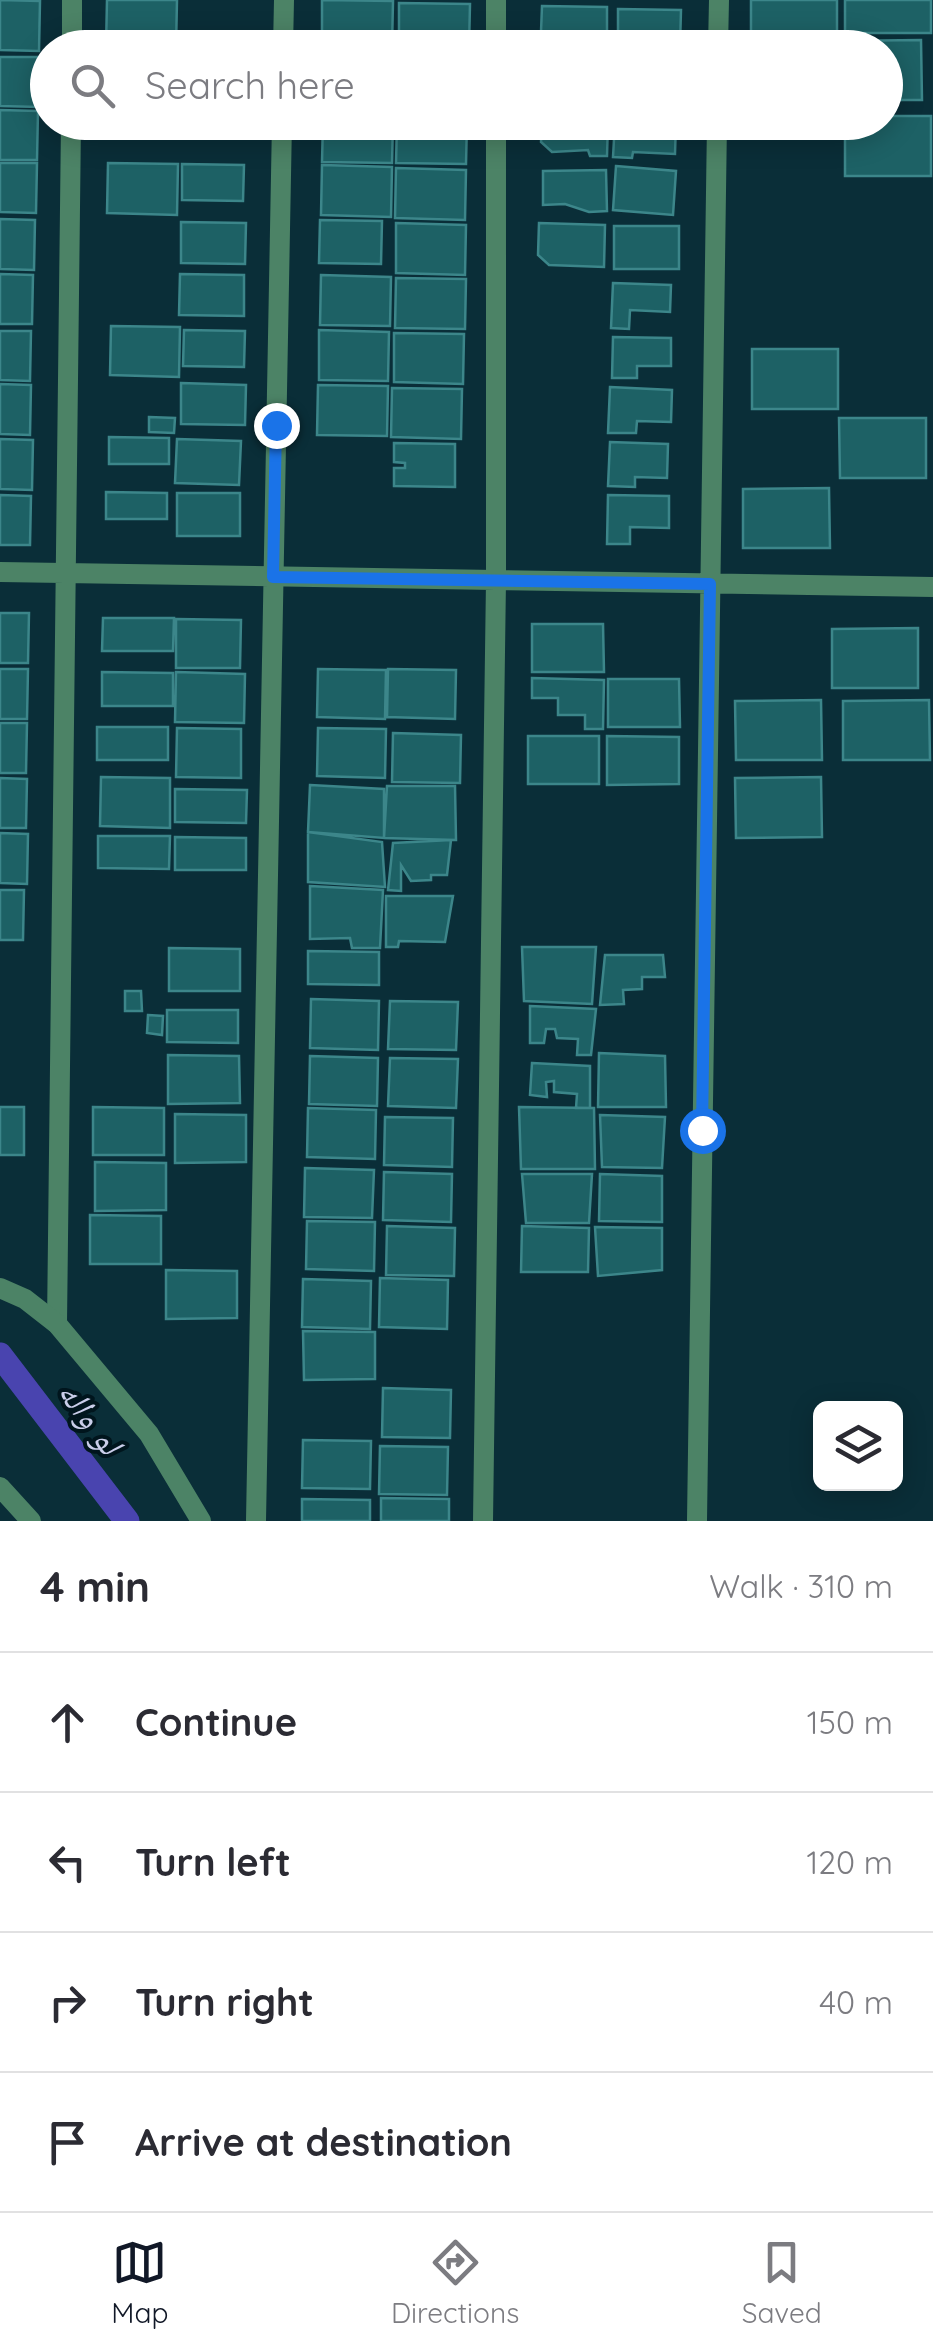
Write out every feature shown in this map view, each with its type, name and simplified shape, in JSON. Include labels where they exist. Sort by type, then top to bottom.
[{"type":"street","points":[[72,0],[72,30]]},
{"type":"street","points":[[283,30],[284,0]]},
{"type":"street","points":[[496,0],[496,30]]},
{"type":"street","points":[[718,30],[719,0]]},
{"type":"street","points":[[57,1324],[71,140]]},
{"type":"street","points":[[256,1521],[282,140]]},
{"type":"street","points":[[483,1521],[496,580],[496,140]]},
{"type":"street","points":[[697,1521],[717,140]]},
{"type":"street","points":[[0,572],[933,587]]},
{"type":"street","points":[[0,1288],[25,1299],[57,1324],[149,1434],[201,1521]]},
{"type":"street","points":[[0,1487],[30,1521]]},
{"type":"building","points":[[0,0],[40,1],[39,30],[30,30],[30,51],[0,50]]},
{"type":"building","points":[[107,0],[177,0],[176,30],[106,30]]},
{"type":"building","points":[[322,0],[393,1],[392,30],[322,30]]},
{"type":"building","points":[[751,0],[837,0],[837,30],[751,30]]},
{"type":"building","points":[[845,0],[931,0],[931,33],[845,30]]},
{"type":"building","points":[[399,3],[470,4],[469,30],[399,30]]},
{"type":"building","points":[[542,6],[607,7],[607,30],[541,30]]},
{"type":"building","points":[[618,9],[681,10],[680,30],[618,30]]},
{"type":"building","points":[[903,40],[921,40],[922,100],[903,100]]},
{"type":"building","points":[[0,57],[30,57],[30,107],[0,106]]},
{"type":"building","points":[[0,110],[30,111],[30,140],[37,140],[37,160],[0,160]]},
{"type":"building","points":[[903,116],[931,116],[931,176],[845,176],[845,140],[903,140]]},
{"type":"building","points":[[323,140],[393,140],[392,163],[322,162]]},
{"type":"building","points":[[397,140],[467,140],[466,164],[396,163]]},
{"type":"building","points":[[607,140],[607,156],[590,156],[588,150],[552,152],[541,142]]},
{"type":"building","points":[[614,140],[675,140],[675,154],[633,152],[632,158],[613,157]]},
{"type":"building","points":[[0,163],[37,163],[36,213],[0,212]]},
{"type":"building","points":[[108,163],[178,164],[177,215],[107,213]]},
{"type":"building","points":[[182,164],[244,165],[243,201],[182,200]]},
{"type":"building","points":[[322,165],[392,167],[391,217],[321,215]]},
{"type":"building","points":[[616,166],[676,171],[673,215],[613,210]]},
{"type":"building","points":[[396,168],[466,170],[465,220],[395,218]]},
{"type":"building","points":[[606,170],[607,211],[589,212],[565,204],[543,205],[543,171]]},
{"type":"building","points":[[0,219],[35,220],[34,270],[0,269]]},
{"type":"building","points":[[320,220],[382,221],[381,264],[319,263]]},
{"type":"building","points":[[181,222],[246,223],[245,264],[181,263]]},
{"type":"building","points":[[396,223],[466,225],[465,275],[396,273]]},
{"type":"building","points":[[539,223],[605,225],[604,267],[549,265],[538,255]]},
{"type":"building","points":[[614,226],[679,226],[679,269],[614,269]]},
{"type":"building","points":[[0,274],[33,275],[32,324],[0,324]]},
{"type":"building","points":[[180,274],[244,275],[244,316],[179,315]]},
{"type":"building","points":[[321,275],[391,277],[390,326],[320,325]]},
{"type":"building","points":[[396,278],[466,279],[465,329],[395,328]]},
{"type":"building","points":[[613,283],[671,285],[670,312],[630,310],[629,329],[611,328]]},
{"type":"building","points":[[111,326],[180,327],[179,377],[110,375]]},
{"type":"building","points":[[184,330],[245,331],[244,367],[183,366]]},
{"type":"building","points":[[319,330],[389,332],[388,381],[319,380]]},
{"type":"building","points":[[0,331],[31,331],[30,381],[0,380]]},
{"type":"building","points":[[394,333],[464,334],[463,384],[394,382]]},
{"type":"building","points":[[613,337],[671,338],[671,366],[637,366],[637,378],[612,378]]},
{"type":"building","points":[[752,349],[838,349],[838,409],[752,409]]},
{"type":"building","points":[[181,383],[246,385],[245,425],[181,424]]},
{"type":"building","points":[[0,384],[31,385],[30,435],[0,434]]},
{"type":"building","points":[[318,385],[388,386],[387,436],[317,435]]},
{"type":"building","points":[[610,387],[672,390],[671,422],[637,421],[636,433],[608,433]]},
{"type":"building","points":[[392,388],[462,389],[461,439],[391,437]]},
{"type":"building","points":[[149,417],[175,418],[174,433],[149,432]]},
{"type":"building","points":[[839,418],[926,418],[926,478],[840,478]]},
{"type":"building","points":[[109,437],[169,438],[169,464],[109,464]]},
{"type":"building","points":[[0,439],[33,440],[32,490],[0,489]]},
{"type":"building","points":[[177,439],[241,441],[239,485],[175,483]]},
{"type":"building","points":[[610,442],[668,444],[667,478],[635,477],[635,487],[608,486]]},
{"type":"building","points":[[394,443],[455,444],[455,487],[394,486],[394,468],[405,468],[405,463],[394,462]]},
{"type":"building","points":[[829,488],[830,548],[743,548],[743,489]]},
{"type":"building","points":[[106,492],[167,493],[167,519],[106,519]]},
{"type":"building","points":[[177,493],[240,493],[240,536],[177,536]]},
{"type":"building","points":[[0,495],[31,496],[30,545],[0,545]]},
{"type":"building","points":[[608,495],[669,496],[669,528],[630,527],[630,544],[607,544]]},
{"type":"building","points":[[0,613],[29,613],[28,663],[0,663]]},
{"type":"building","points":[[103,618],[174,618],[173,651],[102,651]]},
{"type":"building","points":[[176,619],[241,620],[240,668],[176,668]]},
{"type":"building","points":[[532,624],[603,624],[604,672],[532,672]]},
{"type":"building","points":[[918,628],[918,688],[832,688],[832,629]]},
{"type":"building","points":[[0,669],[28,669],[27,719],[0,719]]},
{"type":"building","points":[[318,669],[386,670],[385,719],[317,717]]},
{"type":"building","points":[[388,669],[456,670],[455,719],[387,717]]},
{"type":"building","points":[[102,672],[173,673],[173,706],[102,706]]},
{"type":"building","points":[[176,672],[245,674],[244,723],[175,722]]},
{"type":"building","points":[[532,678],[604,680],[603,729],[585,729],[585,715],[558,715],[558,698],[532,698]]},
{"type":"building","points":[[608,679],[679,679],[680,727],[608,727]]},
{"type":"building","points":[[821,700],[822,760],[736,760],[735,701]]},
{"type":"building","points":[[929,700],[930,760],[843,760],[843,701]]},
{"type":"building","points":[[0,723],[27,723],[26,773],[0,773]]},
{"type":"building","points":[[97,727],[168,727],[168,760],[97,760]]},
{"type":"building","points":[[177,728],[241,729],[241,778],[176,777]]},
{"type":"building","points":[[318,728],[386,729],[385,778],[317,776]]},
{"type":"building","points":[[393,733],[461,735],[460,783],[392,782]]},
{"type":"building","points":[[528,736],[599,736],[599,784],[528,784]]},
{"type":"building","points":[[607,736],[679,737],[679,784],[607,785]]},
{"type":"building","points":[[101,777],[170,778],[170,828],[100,826]]},
{"type":"building","points":[[821,777],[822,837],[736,838],[735,778]]},
{"type":"building","points":[[0,778],[27,779],[26,828],[0,828]]},
{"type":"building","points":[[310,785],[384,789],[384,838],[308,832]]},
{"type":"building","points":[[387,786],[455,786],[456,840],[384,838]]},
{"type":"building","points":[[175,789],[247,790],[246,823],[175,822]]},
{"type":"building","points":[[308,832],[382,842],[385,887],[308,882]]},
{"type":"building","points":[[0,833],[28,834],[27,884],[0,883]]},
{"type":"building","points":[[98,836],[170,836],[169,869],[98,868]]},
{"type":"building","points":[[175,837],[246,838],[246,870],[175,870]]},
{"type":"building","points":[[451,840],[447,875],[411,881],[401,865],[401,891],[388,890],[393,843]]},
{"type":"building","points":[[310,886],[383,890],[380,948],[352,948],[350,938],[310,939]]},
{"type":"building","points":[[0,890],[24,890],[23,940],[0,940]]},
{"type":"building","points":[[386,896],[453,896],[445,942],[399,941],[398,947],[386,947]]},
{"type":"building","points":[[522,947],[596,947],[592,1004],[524,1001]]},
{"type":"building","points":[[169,948],[240,949],[240,991],[169,991]]},
{"type":"building","points":[[308,951],[379,952],[379,985],[308,984]]},
{"type":"building","points":[[605,955],[663,955],[665,977],[642,977],[642,989],[623,990],[624,1004],[600,1005]]},
{"type":"building","points":[[125,991],[141,991],[142,1011],[125,1011]]},
{"type":"building","points":[[311,999],[379,1001],[378,1050],[310,1048]]},
{"type":"building","points":[[390,1001],[458,1002],[456,1050],[388,1049]]},
{"type":"building","points":[[530,1006],[596,1009],[591,1055],[577,1055],[578,1039],[557,1038],[555,1029],[546,1029],[544,1043],[530,1043]]},
{"type":"building","points":[[167,1010],[238,1010],[238,1043],[167,1042]]},
{"type":"building","points":[[148,1015],[163,1016],[162,1035],[147,1033]]},
{"type":"building","points":[[599,1053],[665,1056],[666,1107],[598,1107]]},
{"type":"building","points":[[168,1055],[239,1056],[240,1103],[168,1104]]},
{"type":"building","points":[[310,1056],[378,1058],[377,1106],[309,1104]]},
{"type":"building","points":[[390,1058],[458,1059],[456,1108],[388,1106]]},
{"type":"building","points":[[532,1063],[590,1066],[590,1108],[576,1108],[577,1094],[554,1092],[554,1081],[546,1082],[547,1097],[530,1095]]},
{"type":"building","points":[[0,1107],[24,1107],[24,1155],[0,1155]]},
{"type":"building","points":[[93,1107],[164,1108],[164,1155],[93,1155]]},
{"type":"building","points":[[519,1107],[594,1108],[595,1169],[521,1169]]},
{"type":"building","points":[[308,1108],[376,1110],[375,1159],[307,1157]]},
{"type":"building","points":[[175,1114],[246,1115],[246,1162],[175,1163]]},
{"type":"building","points":[[600,1115],[665,1117],[662,1168],[602,1167]]},
{"type":"building","points":[[385,1117],[453,1118],[452,1167],[384,1165]]},
{"type":"building","points":[[95,1162],[166,1163],[166,1210],[95,1211]]},
{"type":"building","points":[[305,1168],[374,1170],[372,1218],[304,1217]]},
{"type":"building","points":[[384,1172],[452,1174],[451,1222],[383,1220]]},
{"type":"building","points":[[522,1174],[592,1174],[589,1223],[526,1223]]},
{"type":"building","points":[[600,1174],[662,1176],[662,1222],[599,1221]]},
{"type":"building","points":[[90,1215],[161,1216],[161,1264],[90,1264]]},
{"type":"building","points":[[307,1221],[375,1222],[374,1271],[306,1269]]},
{"type":"building","points":[[387,1226],[455,1228],[454,1276],[386,1275]]},
{"type":"building","points":[[522,1226],[589,1228],[588,1272],[521,1272]]},
{"type":"building","points":[[595,1227],[662,1228],[662,1270],[598,1276]]},
{"type":"building","points":[[166,1270],[237,1271],[237,1318],[166,1319]]},
{"type":"building","points":[[380,1278],[448,1280],[447,1329],[379,1327]]},
{"type":"building","points":[[303,1279],[371,1281],[370,1329],[302,1327]]},
{"type":"building","points":[[303,1331],[375,1332],[375,1379],[304,1380]]},
{"type":"building","points":[[383,1388],[451,1390],[450,1438],[382,1437]]},
{"type":"building","points":[[303,1440],[371,1441],[370,1489],[302,1488]]},
{"type":"building","points":[[380,1446],[448,1447],[447,1495],[379,1494]]},
{"type":"building","points":[[381,1498],[449,1499],[449,1521],[381,1521]]},
{"type":"building","points":[[302,1499],[370,1500],[370,1521],[302,1521]]},
{"type":"waterway","name":"لو واله","points":[[0,1355],[127,1521]]},
{"type":"route","points":[[276,425],[273,577],[710,584],[702,1130]]}]
